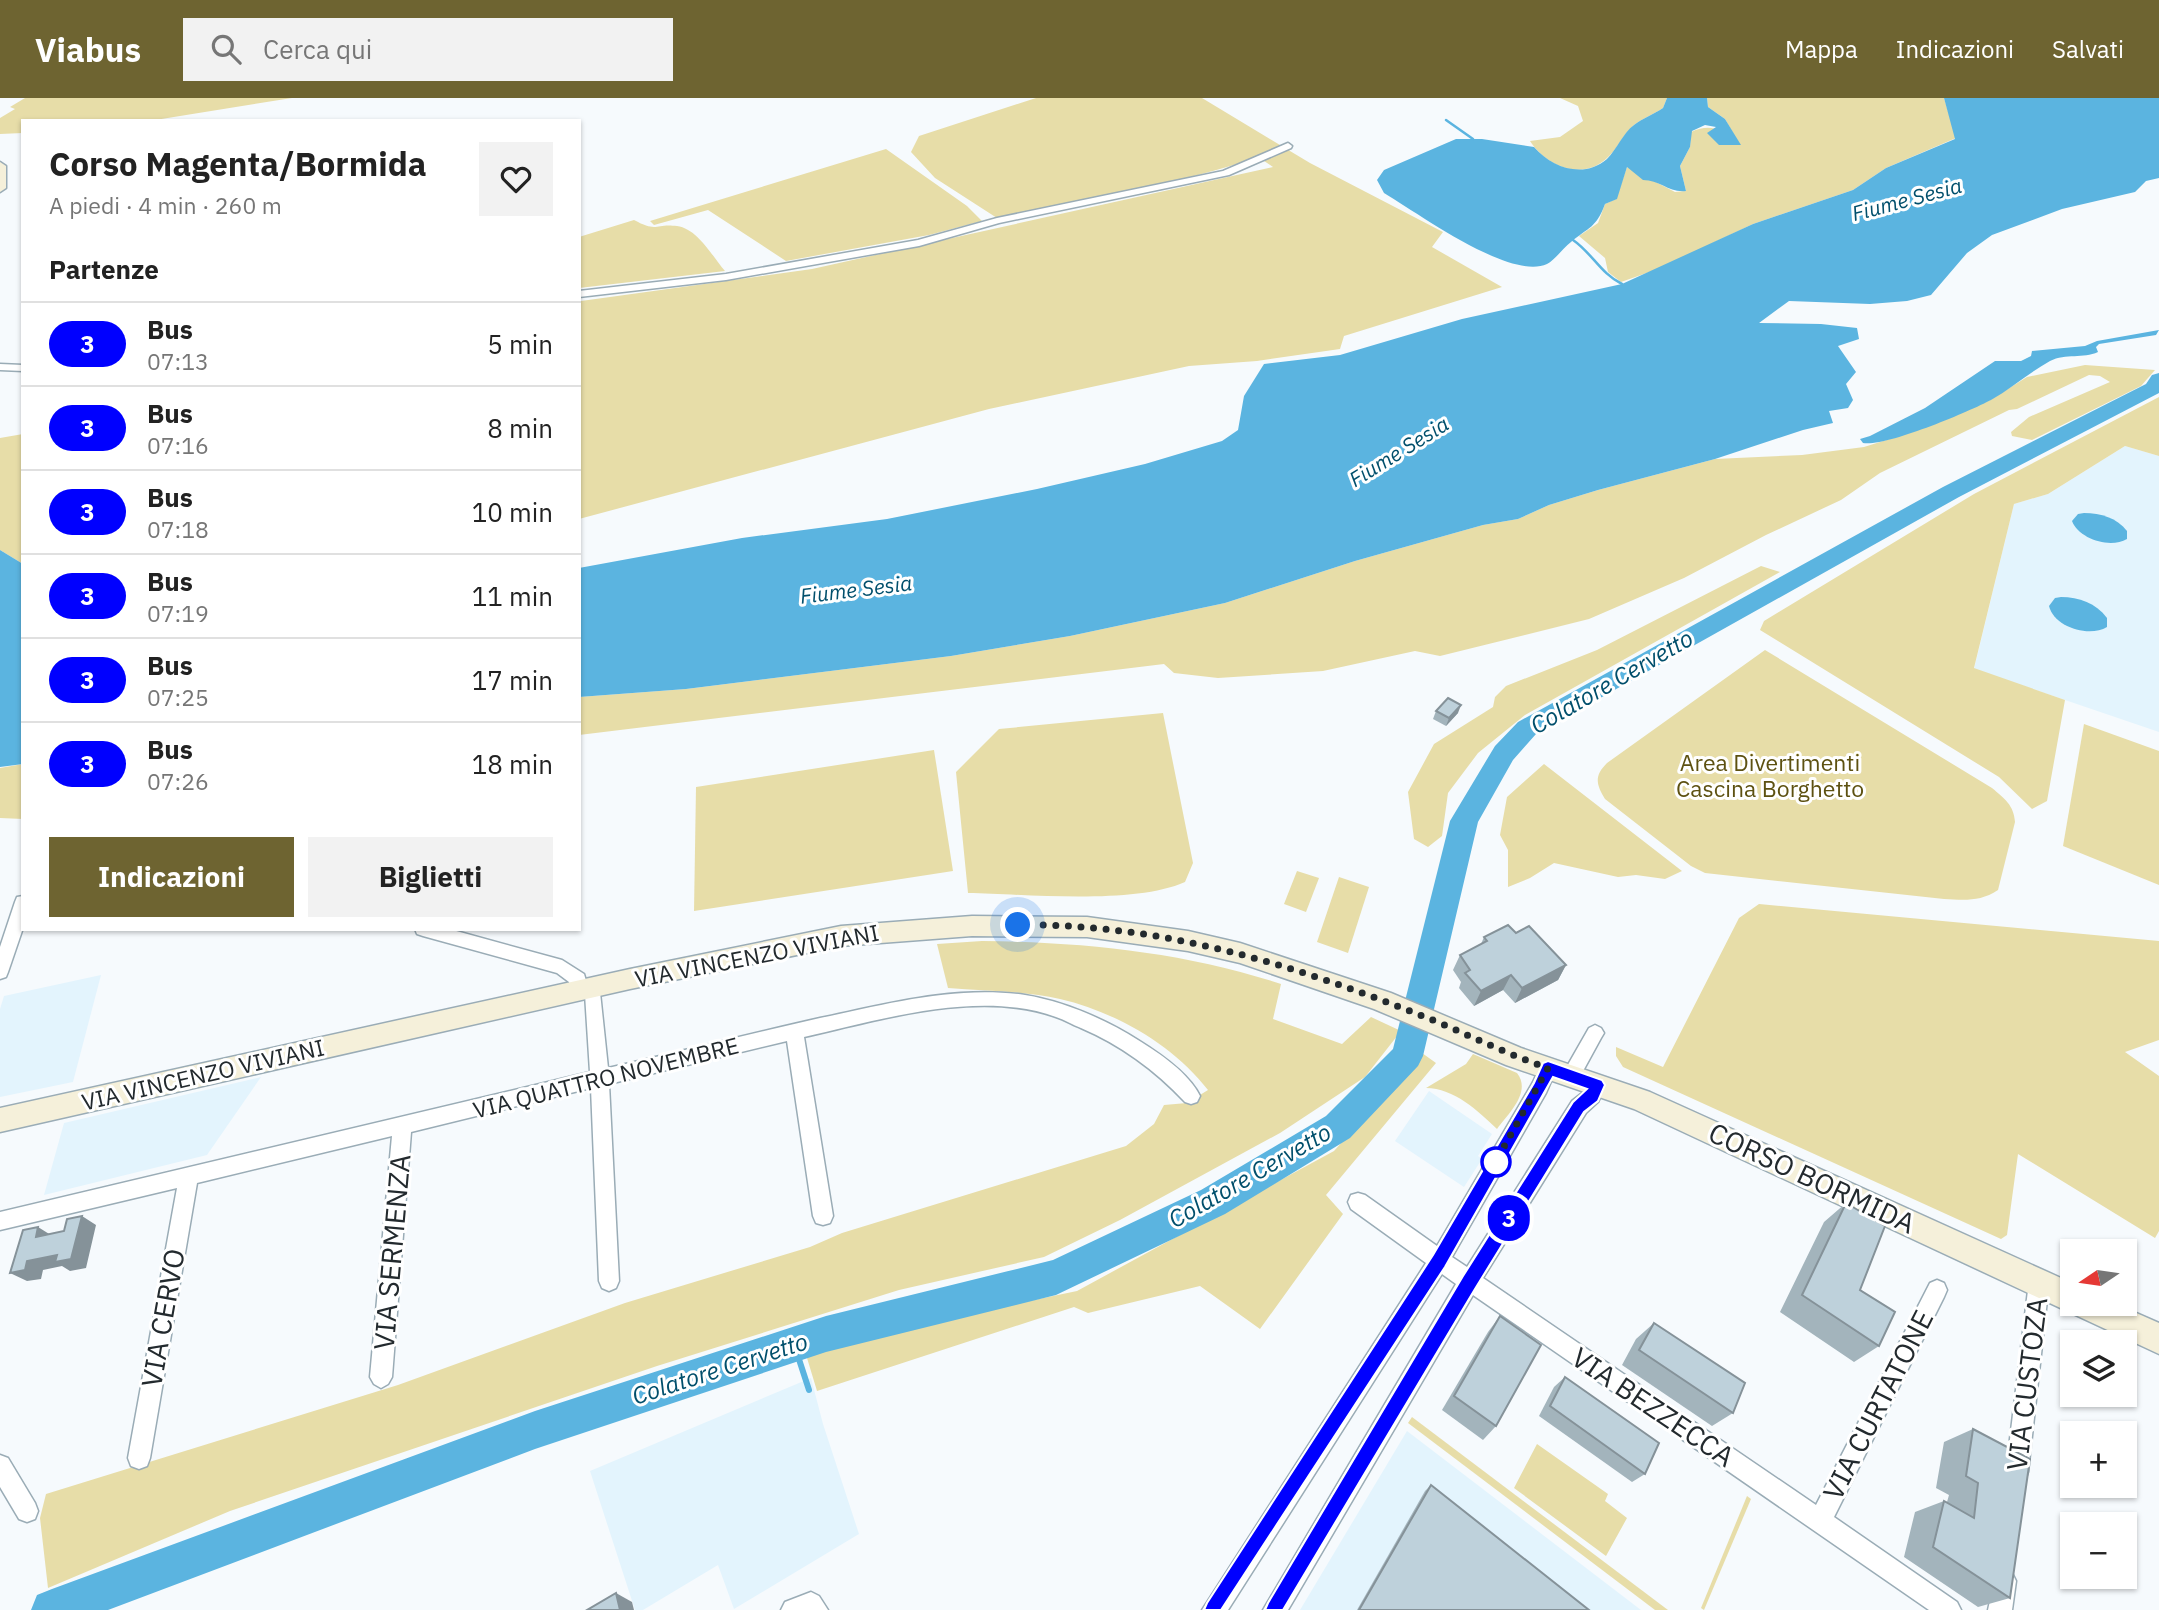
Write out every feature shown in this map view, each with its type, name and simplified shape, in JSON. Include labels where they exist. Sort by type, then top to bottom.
[{"type":"main road","points":[[0,166],[0,188]]},
{"type":"main road","name":"VIA VINCENZO VIVIANI","points":[[0,1120],[585,989],[841,936],[925,928],[1041,925],[1099,929],[1188,941],[1240,953],[1382,1001],[1438,1022],[1515,1057],[1572,1076]]},
{"type":"main road","name":"CORSO BORMIDA","points":[[1572,1076],[1641,1100],[2060,1292]]},
{"type":"main road","points":[[2110,1316],[2159,1339]]},
{"type":"street","points":[[581,294],[726,277],[919,243],[998,220],[1226,173],[1288,146]]},
{"type":"street","points":[[0,367],[21,368]]},
{"type":"street","points":[[0,972],[21,908]]},
{"type":"street","points":[[430,931],[562,967],[578,979],[585,989],[600,1079],[609,1281]]},
{"type":"street","name":"VIA QUATTRO NOVEMBRE","points":[[0,1222],[794,1032],[933,1003],[998,1001],[1030,1004],[1059,1011],[1104,1029],[1168,1070],[1191,1096]]},
{"type":"street","points":[[794,1032],[823,1216]]},
{"type":"street","points":[[1214,1610],[1439,1261],[1540,1087],[1572,1076],[1595,1032]]},
{"type":"street","points":[[1275,1610],[1469,1282],[1578,1107],[1592,1096],[1572,1076]]},
{"type":"street","name":"VIA SERMENZA","points":[[380,1377],[402,1127]]},
{"type":"street","name":"VIA CERVO","points":[[139,1458],[188,1178]]},
{"type":"street","name":"VIA BEZZECCA","points":[[1358,1202],[1469,1282],[1949,1610]]},
{"type":"street","name":"VIA CUSTOZA","points":[[2014,1499],[2039,1282]]},
{"type":"street","name":"VIA CURTATONE","points":[[1820,1520],[1937,1290]]},
{"type":"street","points":[[0,1466],[27,1511]]},
{"type":"street","points":[[2000,1610],[2007,1555]]},
{"type":"shaded area","points":[[2125,446],[2159,456],[2159,732],[1974,669],[2014,504],[2048,494]]},
{"type":"shaded area","points":[[101,975],[73,1082],[0,1097],[0,1009],[4,996]]},
{"type":"shaded area","points":[[261,1077],[207,1155],[44,1195],[64,1123]]},
{"type":"shaded area","points":[[1429,1091],[1492,1134],[1478,1156],[1482,1159],[1464,1187],[1395,1141]]},
{"type":"shaded area","points":[[811,1378],[859,1534],[734,1609],[718,1565],[643,1610],[635,1610],[590,1471]]},
{"type":"shaded area","points":[[1407,1431],[1641,1610],[1300,1610]]},
{"type":"green space","points":[[25,98],[292,98],[161,119],[21,119],[21,133],[0,134],[0,118],[15,109],[10,107]]},
{"type":"green space","points":[[1036,98],[1202,98],[1310,163],[1443,232],[1432,247],[1502,287],[1344,336],[1340,349],[1257,361],[1189,366],[989,409],[581,518],[581,301],[812,269],[1273,167],[1258,157],[1161,184],[997,218],[935,178],[911,152],[919,136]]},
{"type":"green space","points":[[1560,98],[1667,98],[1663,108],[1630,129],[1606,159],[1596,166],[1575,170],[1554,163],[1530,141],[1560,137],[1583,121],[1578,106]]},
{"type":"green space","points":[[1707,98],[1944,98],[1956,138],[1886,168],[1853,190],[1753,224],[1658,269],[1621,282],[1608,272],[1605,258],[1579,236],[1598,223],[1605,204],[1616,199],[1627,167],[1675,192],[1686,191],[1680,166],[1690,147],[1691,132],[1711,128],[1740,145],[1725,119],[1708,107]]},
{"type":"green space","points":[[886,149],[967,206],[982,221],[929,235],[786,261],[708,210],[654,225],[650,221]]},
{"type":"green space","points":[[634,220],[652,227],[677,226],[692,232],[725,271],[581,288],[581,236]]},
{"type":"green space","points":[[2085,365],[2155,370],[2141,386],[2032,440],[2012,436],[2011,432],[2029,417],[2110,382],[2100,376],[2089,375],[2017,409],[2009,410],[1880,473],[1841,500],[1684,578],[1589,619],[1440,656],[1415,651],[1323,671],[1218,678],[1174,673],[1164,664],[581,735],[581,697],[686,689],[951,656],[1070,636],[1225,603],[1355,561],[1483,525],[1518,519],[1549,505],[1598,490],[1715,459],[1802,455],[1864,447],[1912,432],[1990,400],[2027,377]]},
{"type":"green space","points":[[2159,397],[2159,456],[2125,446],[2048,494],[2014,504],[1974,668],[2065,700],[2047,801],[2032,809],[1999,777],[1760,630],[1764,621],[1974,494]]},
{"type":"green space","points":[[21,434],[21,563],[0,550],[0,438]]},
{"type":"green space","points":[[1761,566],[1780,572],[1525,715],[1478,753],[1448,793],[1442,836],[1428,847],[1414,839],[1408,792],[1434,744],[1493,707],[1495,697],[1506,686],[1597,650]]},
{"type":"green space","name":"Area Divertimenti Cascina Borghetto","points":[[1765,650],[1992,788],[2004,799],[2013,811],[2015,822],[1998,890],[1978,898],[1944,899],[1705,873],[1691,866],[1605,799],[1598,776],[1607,763]]},
{"type":"green space","points":[[1163,713],[1193,863],[1185,882],[1138,894],[1109,896],[968,893],[956,772],[999,729]]},
{"type":"green space","points":[[2084,724],[2159,751],[2159,885],[2063,846]]},
{"type":"green space","points":[[934,750],[953,871],[694,911],[696,787]]},
{"type":"green space","points":[[21,764],[21,819],[0,818],[0,768]]},
{"type":"green space","points":[[1544,764],[1682,871],[1665,879],[1636,875],[1618,877],[1554,863],[1530,878],[1508,887],[1508,850],[1500,835],[1507,797]]},
{"type":"green space","points":[[1297,871],[1319,878],[1306,912],[1284,904]]},
{"type":"green space","points":[[1339,877],[1369,887],[1348,953],[1317,942]]},
{"type":"green space","points":[[1759,904],[2159,941],[2159,1040],[2125,1052],[2159,1076],[2159,1231],[2155,1238],[2018,1154],[2007,1235],[2001,1239],[1623,1067],[1616,1056],[1616,1047],[1663,1067],[1739,918]]},
{"type":"green space","points":[[982,941],[1133,951],[1244,973],[1281,984],[1273,1019],[1342,1044],[1371,1017],[1401,1031],[1365,1077],[1280,1133],[1120,1220],[1044,1257],[899,1290],[657,1366],[230,1511],[48,1588],[40,1518],[46,1494],[398,1385],[625,1303],[810,1247],[842,1233],[1126,1146],[1154,1124],[1164,1105],[1187,1103],[1208,1090],[1161,1045],[1102,1012],[1046,996],[948,988],[937,944]]},
{"type":"green space","points":[[1422,1053],[1436,1063],[1326,1195],[1343,1214],[1260,1329],[1200,1286],[1088,1313],[1074,1307],[817,1391],[804,1348],[1077,1291],[1334,1151]]},
{"type":"green space","points":[[1473,1054],[1517,1073],[1521,1080],[1522,1088],[1517,1102],[1497,1129],[1456,1096],[1426,1088],[1466,1064]]},
{"type":"green space","points":[[1412,1417],[1668,1610],[1655,1610],[1408,1423]]},
{"type":"green space","points":[[1537,1444],[1608,1494],[1605,1501],[1627,1518],[1606,1556],[1514,1488]]},
{"type":"green space","points":[[1747,1496],[1751,1499],[1704,1610],[1701,1608]]},
{"type":"water","points":[[1667,98],[1707,98],[1708,107],[1725,119],[1741,145],[1719,145],[1707,133],[1716,127],[1705,125],[1692,131],[1690,147],[1680,166],[1686,191],[1643,180],[1627,167],[1617,199],[1605,204],[1595,223],[1547,264],[1531,267],[1488,254],[1441,229],[1384,193],[1377,180],[1384,170],[1456,139],[1482,139],[1534,147],[1559,165],[1579,170],[1588,169],[1607,159],[1630,128],[1663,108]]},
{"type":"water","name":"Fiume Sesia","points":[[1944,98],[2159,98],[2159,178],[2146,181],[2135,192],[2062,209],[1992,235],[1967,253],[1931,295],[1907,301],[1870,304],[1789,301],[1759,323],[1821,324],[1857,328],[1859,339],[1838,346],[1856,372],[1846,384],[1853,400],[1848,408],[1829,411],[1833,423],[1715,459],[1598,490],[1549,505],[1518,519],[1483,525],[1355,561],[1225,603],[1070,636],[951,656],[686,689],[581,697],[581,568],[742,538],[887,519],[1145,464],[1222,441],[1238,430],[1244,396],[1264,364],[1340,355],[1462,319],[1622,284],[1753,224],[1853,190],[1886,168],[1955,139]]},
{"type":"water","points":[[2159,330],[2156,335],[2099,344],[2096,347],[2098,352],[2092,354],[2050,361],[1991,400],[1927,427],[1874,443],[1863,443],[1860,439],[1925,408],[1995,361],[2021,361],[2031,356],[2032,351],[2085,346],[2097,341]]},
{"type":"water","points":[[2078,514],[2102,515],[2123,526],[2127,531],[2127,539],[2104,542],[2081,533],[2072,521]]},
{"type":"water","points":[[0,550],[21,563],[21,764],[0,767]]},
{"type":"water","points":[[2055,598],[2074,598],[2092,605],[2107,618],[2107,627],[2082,631],[2065,625],[2052,613],[2049,606]]},
{"type":"building","points":[[1448,698],[1461,705],[1449,718],[1436,711]]},
{"type":"building","points":[[1508,925],[1516,933],[1529,926],[1566,965],[1522,988],[1511,975],[1481,991],[1465,973],[1470,970],[1460,955],[1487,941],[1484,937]]},
{"type":"building","points":[[1846,1203],[1885,1226],[1860,1290],[1895,1312],[1879,1346],[1802,1295]]},
{"type":"building","points":[[82,1216],[71,1259],[55,1262],[57,1255],[27,1261],[25,1270],[10,1273],[23,1230],[38,1227],[36,1237],[64,1231],[67,1219]]},
{"type":"building","points":[[1500,1316],[1541,1345],[1496,1426],[1454,1396]]},
{"type":"building","points":[[1654,1323],[1745,1383],[1733,1413],[1639,1350]]},
{"type":"building","points":[[1565,1377],[1659,1443],[1645,1474],[1550,1406]]},
{"type":"building","points":[[1973,1429],[2030,1459],[2010,1598],[1933,1547],[1944,1501],[1974,1518],[1978,1483],[1966,1476]]},
{"type":"building","points":[[1431,1485],[1589,1610],[1359,1610]]},
{"type":"building","points":[[616,1593],[620,1610],[587,1610]]},
{"type":"waterway","points":[[1446,120],[1473,139]]},
{"type":"waterway","points":[[1573,240],[1608,275],[1622,284]]},
{"type":"waterway","name":"Colatore Cervetto","points":[[52,1610],[535,1430],[826,1334],[1056,1277],[1213,1202],[1338,1127],[1407,1056],[1464,821],[1504,753],[1527,728],[1951,492],[2154,388],[2159,379]]},
{"type":"waterway","points":[[794,1344],[809,1390]]},
{"type":"bus line","name":"3","points":[[1214,1610],[1439,1261],[1540,1087],[1548,1068],[1597,1085],[1592,1096],[1578,1107],[1469,1282],[1275,1610]]},
{"type":"route","points":[[1018,925],[1087,927],[1135,932],[1240,953],[1382,1001],[1438,1022],[1515,1057],[1548,1068],[1540,1087],[1491,1170],[1496,1162]]}]
